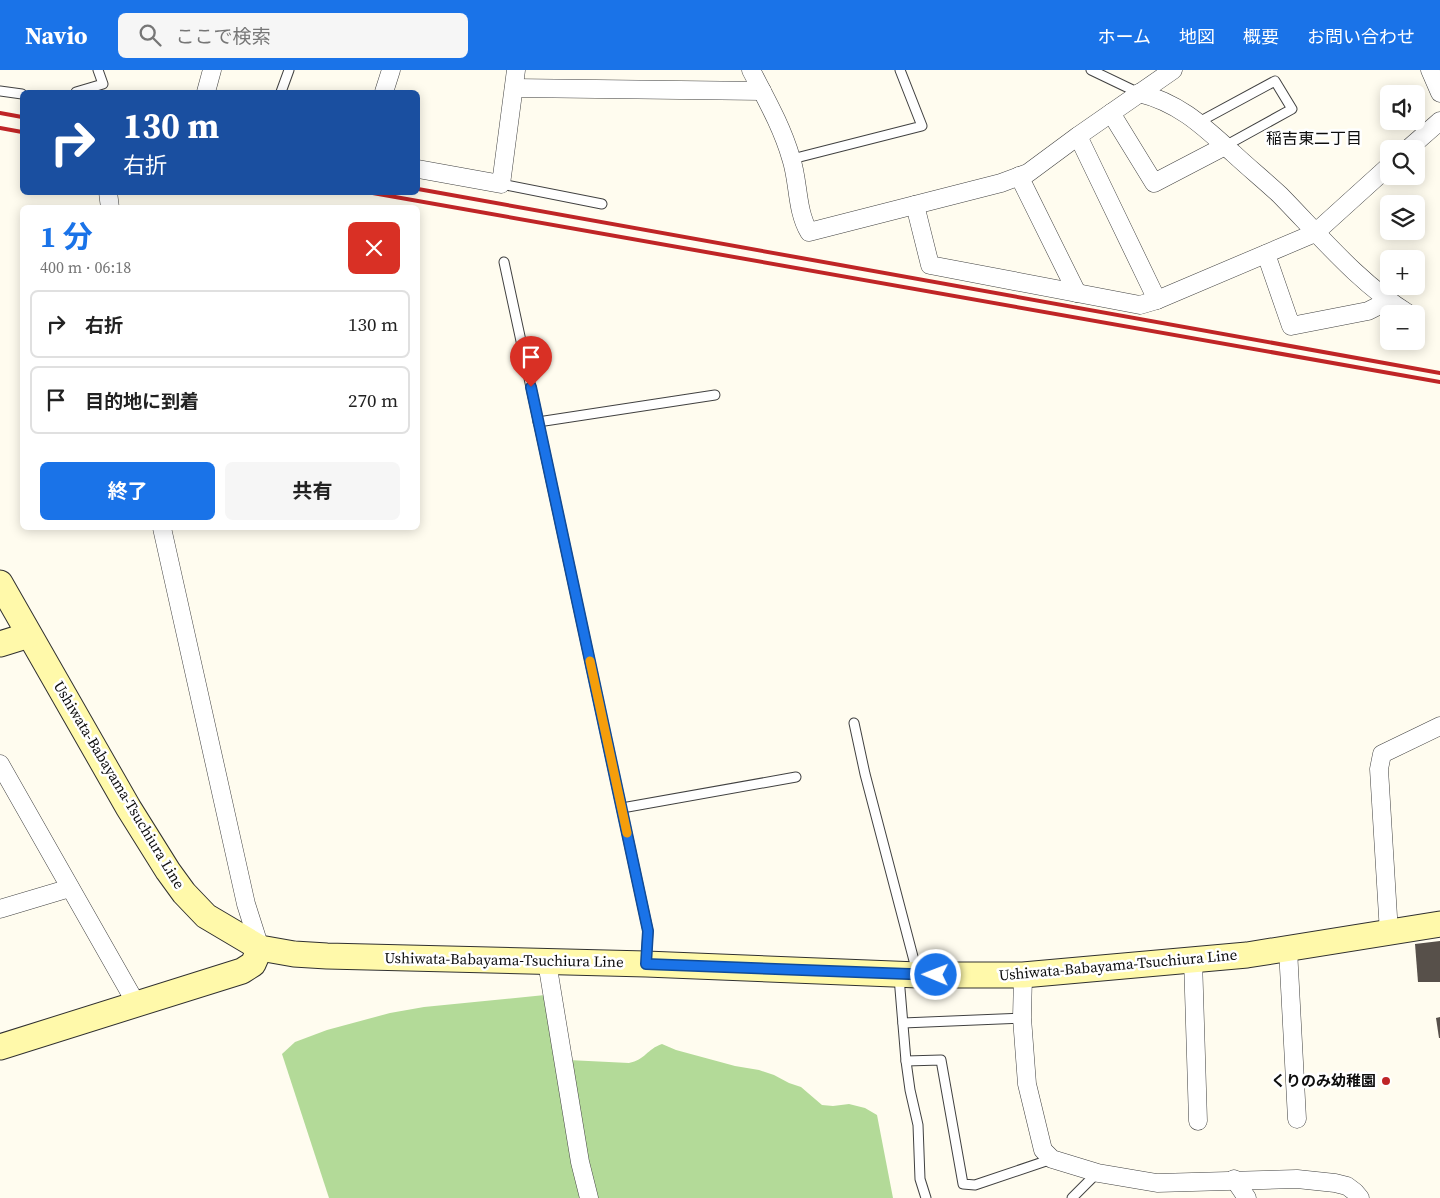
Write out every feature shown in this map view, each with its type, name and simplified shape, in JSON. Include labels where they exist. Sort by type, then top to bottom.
[{"type":"main road","name":"Ushiwata-Babayama-Tsuchiura Line","points":[[0,584],[128,807],[168,871],[184,893],[206,916],[260,948],[319,956],[1023,976],[1247,955],[1440,924]]},
{"type":"main road","points":[[0,644],[29,635]]},
{"type":"main road","points":[[1,1044],[137,1005],[242,971],[253,964],[260,948]]},
{"type":"street","points":[[207,90],[212,70]]},
{"type":"street","points":[[385,90],[391,70]]},
{"type":"street","points":[[420,169],[501,184],[516,70]]},
{"type":"street","points":[[751,70],[779,125],[792,159],[803,221],[809,232],[1001,183],[1028,173],[1173,70]]},
{"type":"street","points":[[1430,70],[1440,93]]},
{"type":"street","points":[[514,88],[762,91]]},
{"type":"street","points":[[1139,93],[1156,97],[1176,107],[1198,122],[1279,195],[1315,233],[1396,305]]},
{"type":"street","points":[[1111,113],[1154,183],[1225,146]]},
{"type":"street","points":[[1418,140],[1440,121]]},
{"type":"street","points":[[1078,136],[1157,300]]},
{"type":"street","points":[[915,205],[930,265],[1140,305],[1157,300],[1315,233],[1380,174]]},
{"type":"street","points":[[1019,176],[1077,293]]},
{"type":"street","points":[[1266,254],[1291,326],[1368,311],[1388,300]]},
{"type":"street","points":[[162,530],[246,904],[260,948]]},
{"type":"street","points":[[1389,933],[1379,769],[1382,754],[1440,726]]},
{"type":"street","points":[[2,772],[137,1005]]},
{"type":"street","points":[[0,909],[70,888]]},
{"type":"street","points":[[1288,949],[1297,1119]]},
{"type":"street","points":[[1192,960],[1198,1122]]},
{"type":"street","points":[[547,962],[580,1162],[589,1198]]},
{"type":"street","points":[[1023,976],[1022,1018],[1027,1084],[1043,1150],[1052,1159],[1098,1173],[1157,1182],[1297,1179],[1334,1183],[1347,1186],[1360,1198]]},
{"type":"street","points":[[1234,1180],[1247,1198]]},
{"type":"lane","points":[[83,90],[103,84],[98,70]]},
{"type":"lane","points":[[282,90],[289,70]]},
{"type":"lane","points":[[792,159],[922,126],[900,70]]},
{"type":"lane","points":[[1091,70],[1139,93]]},
{"type":"lane","points":[[1198,122],[1275,82],[1292,109],[1225,146]]},
{"type":"lane","points":[[0,90],[20,94]]},
{"type":"lane","points":[[501,184],[602,204]]},
{"type":"lane","points":[[504,262],[648,931],[646,964]]},
{"type":"lane","points":[[538,422],[715,395]]},
{"type":"lane","points":[[854,723],[908,974],[903,1023],[906,1061],[918,1125],[920,1179],[926,1198]]},
{"type":"lane","points":[[622,808],[796,777]]},
{"type":"lane","points":[[903,1023],[1022,1018]]},
{"type":"lane","points":[[906,1061],[941,1060],[962,1184],[975,1185],[1052,1159]]},
{"type":"lane","points":[[1072,1198],[1098,1173]]},
{"type":"green space","points":[[545,995],[583,1198],[329,1198],[282,1054],[295,1042],[327,1030],[390,1013],[424,1007]]},
{"type":"green space","points":[[662,1044],[676,1050],[774,1075],[801,1087],[822,1105],[849,1104],[865,1108],[877,1115],[893,1198],[592,1198],[568,1060],[629,1063],[634,1062]]},
{"type":"building","points":[[1440,941],[1440,982],[1418,982],[1415,944]]},
{"type":"building","points":[[1440,1017],[1440,1038],[1439,1038],[1436,1018]]},
{"type":"railway","points":[[0,113],[20,117]]},
{"type":"railway","points":[[0,128],[20,132]]},
{"type":"railway","points":[[420,189],[1440,373]]},
{"type":"railway","points":[[384,195],[1440,382]]},
{"type":"slow traffic","points":[[590,661],[627,833]]},
{"type":"place","name":"くりのみ幼稚園","points":[[1386,1081]]},
{"type":"district","name":"稲吉東二丁目","points":[[1314,138]]},
{"type":"route","points":[[531,387],[648,931],[646,964],[936,975]]}]
